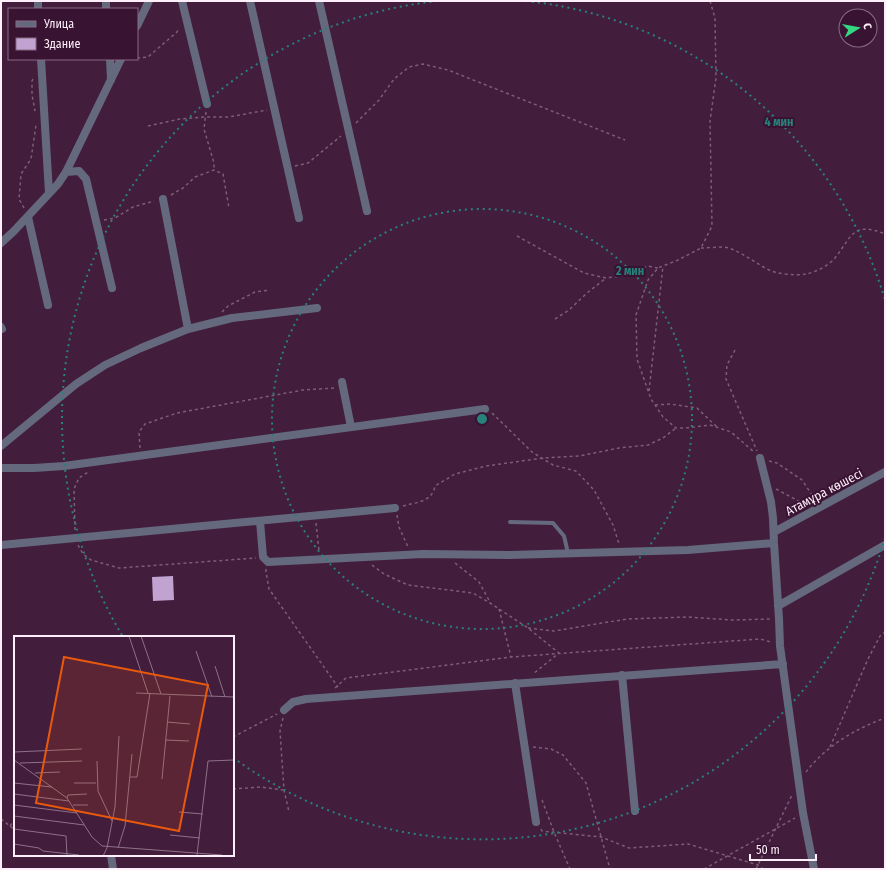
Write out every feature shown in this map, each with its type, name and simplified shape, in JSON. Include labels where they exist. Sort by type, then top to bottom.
[{"type":"street","points":[[138,24],[149,1]]},
{"type":"street","points":[[182,1],[207,104]]},
{"type":"street","points":[[250,1],[299,218]]},
{"type":"street","points":[[319,1],[367,210]]},
{"type":"street","points":[[110,60],[112,80]]},
{"type":"street","points":[[1,243],[58,184],[66,172],[122,60]]},
{"type":"street","points":[[41,62],[49,193]]},
{"type":"street","points":[[66,172],[79,171],[86,179],[112,288]]},
{"type":"street","points":[[163,199],[188,329]]},
{"type":"street","points":[[28,216],[48,305]]},
{"type":"street","points":[[1,446],[76,384],[105,365],[141,348],[188,329],[210,323],[232,318],[317,308]]},
{"type":"street","points":[[343,385],[351,427]]},
{"type":"street","points":[[1,468],[64,466],[485,409]]},
{"type":"street","points":[[760,458],[771,502],[780,646],[803,813],[814,869]]},
{"type":"street","name":"Атамұра көшесі","points":[[774,532],[885,472]]},
{"type":"street","points":[[1,545],[395,508]]},
{"type":"street","points":[[260,521],[263,557],[268,562],[411,554],[510,555],[688,550],[774,543]]},
{"type":"street","points":[[778,606],[885,545]]},
{"type":"street","points":[[284,710],[293,702],[306,698],[783,664]]},
{"type":"street","points":[[622,675],[635,811]]},
{"type":"street","points":[[519,683],[525,747],[536,822]]},
{"type":"street","points":[[111,856],[113,869]]},
{"type":"lane","points":[[510,522],[553,524],[564,536],[568,554]]},
{"type":"path","points":[[701,248],[712,226],[710,121],[716,78],[715,18],[710,1]]},
{"type":"path","points":[[138,58],[148,57],[177,32],[185,15]]},
{"type":"path","points":[[36,114],[32,95],[32,81],[41,62]]},
{"type":"path","points":[[288,168],[308,163],[349,131],[379,100],[394,79],[409,67],[423,64],[448,70],[625,140]]},
{"type":"path","points":[[207,104],[204,129],[214,163],[214,170]]},
{"type":"path","points":[[148,126],[180,119],[229,117],[275,108]]},
{"type":"path","points":[[28,216],[19,199],[21,174],[31,159],[37,121]]},
{"type":"path","points":[[96,222],[115,218],[133,207],[163,199],[183,188],[195,177],[214,170],[224,174],[230,208]]},
{"type":"path","points":[[676,428],[663,417],[651,399],[637,359],[636,315],[648,280],[658,268],[701,248],[727,248],[740,253],[768,270],[788,275],[805,274],[820,269],[833,259],[850,236],[860,230],[868,229],[885,234]]},
{"type":"path","points":[[516,236],[584,273],[606,278],[621,276],[648,266],[658,268]]},
{"type":"path","points":[[649,393],[663,266]]},
{"type":"path","points":[[555,318],[569,310],[606,278]]},
{"type":"path","points":[[210,323],[228,306],[255,292],[270,290]]},
{"type":"path","points":[[735,350],[727,364],[726,379],[760,458]]},
{"type":"path","points":[[140,456],[139,432],[145,424],[177,413],[303,390],[343,385]]},
{"type":"path","points":[[655,406],[670,404],[697,408],[718,428]]},
{"type":"path","points":[[485,409],[497,417],[532,452],[553,465],[576,471],[594,490],[613,525],[621,552]]},
{"type":"path","points":[[411,554],[399,527],[395,508],[427,500],[434,492],[435,486],[455,474],[486,466],[543,458],[579,456],[619,448],[648,445],[663,438],[676,428],[710,425],[731,432],[760,458],[777,463],[802,480],[812,495],[815,510]]},
{"type":"path","points":[[766,482],[781,492],[795,498],[815,510]]},
{"type":"path","points":[[315,516],[320,559]]},
{"type":"path","points":[[268,562],[266,572],[269,589],[344,696]]},
{"type":"path","points":[[455,563],[479,582],[490,603]]},
{"type":"path","points":[[372,566],[384,574],[408,585],[473,593],[528,628],[559,653]]},
{"type":"path","points":[[499,609],[511,657]]},
{"type":"path","points":[[528,628],[554,631],[627,619],[687,617],[732,620],[779,619]]},
{"type":"path","points":[[830,748],[868,659],[880,636],[885,632]]},
{"type":"path","points":[[330,690],[346,678],[511,657],[760,639],[780,646]]},
{"type":"path","points":[[519,683],[559,653]]},
{"type":"path","points":[[234,736],[284,710]]},
{"type":"path","points":[[284,710],[280,731],[284,790],[289,812]]},
{"type":"path","points":[[799,780],[814,761],[835,743],[869,724],[885,718]]},
{"type":"path","points":[[525,747],[551,749],[563,755],[586,783],[610,869]]},
{"type":"path","points":[[234,789],[261,787],[284,790]]},
{"type":"path","points":[[756,869],[792,794]]},
{"type":"path","points":[[542,800],[570,869]]},
{"type":"path","points":[[704,869],[803,813]]},
{"type":"path","points":[[1,819],[14,829]]},
{"type":"path","points":[[10,826],[14,820]]},
{"type":"path","points":[[536,822],[542,831],[601,838],[628,848],[688,844],[758,865],[763,869]]},
{"type":"building","points":[[173,576],[174,600],[153,601],[152,577]]}]
